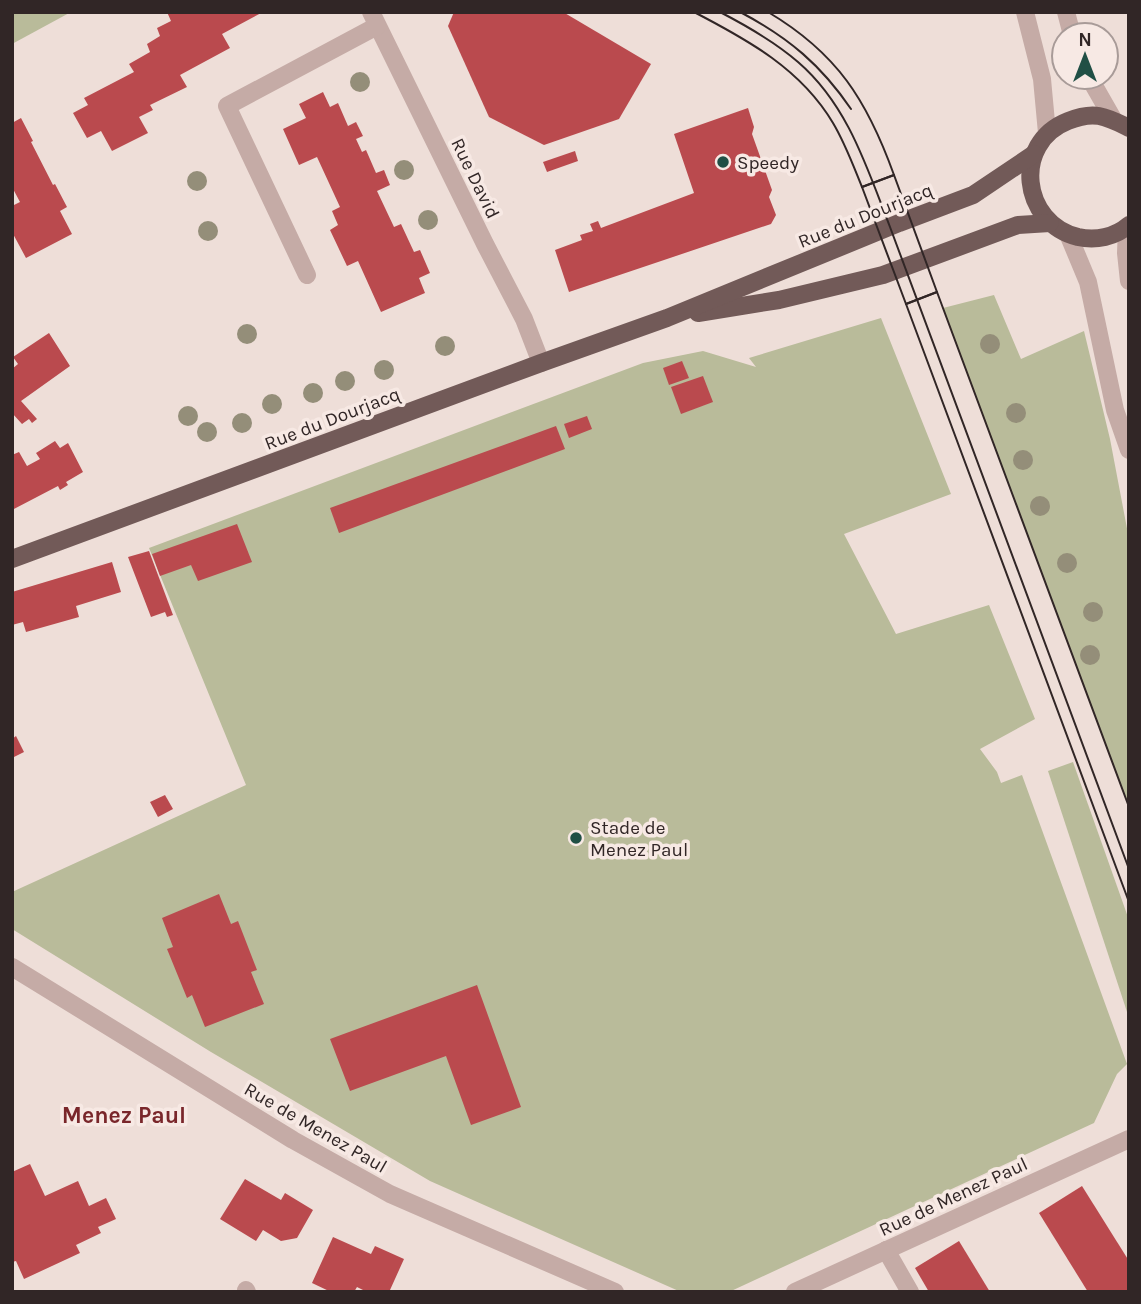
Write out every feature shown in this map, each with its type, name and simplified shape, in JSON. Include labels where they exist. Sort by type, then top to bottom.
[{"type":"main road","points":[[1121,124],[1096,115],[1078,117],[1062,123],[1047,133],[1034,154],[1029,179],[1035,203],[1050,223],[1068,234],[1088,239],[1108,237],[1128,227]]},
{"type":"main road","name":"Rue du Dourjacq","points":[[12,559],[667,318],[973,195],[1034,154]]},
{"type":"main road","name":"Rue du Dourjacq","points":[[667,318],[779,300],[883,275],[1018,225],[1050,223]]},
{"type":"street","points":[[1025,12],[1042,79],[1047,133]]},
{"type":"street","points":[[307,275],[227,106],[374,19]]},
{"type":"street","name":"Rue David","points":[[374,19],[524,319],[541,363]]},
{"type":"street","points":[[1099,91],[1121,124]]},
{"type":"street","points":[[1128,227],[1126,253],[1129,281]]},
{"type":"street","points":[[1068,234],[1091,291],[1115,410],[1129,450]]},
{"type":"street","name":"Rue de Menez Paul","points":[[14,969],[293,1140],[390,1194],[615,1292]]},
{"type":"street","name":"Rue de Menez Paul","points":[[797,1291],[1129,1139]]},
{"type":"street","points":[[886,1250],[910,1292]]},
{"type":"green space","points":[[12,12],[71,12],[12,44]]},
{"type":"green space","points":[[994,295],[1021,359],[1084,331],[1110,439],[1129,539],[1129,807],[943,308]]},
{"type":"green space","name":"Stade de Menez Paul","points":[[881,318],[951,494],[844,534],[896,634],[989,605],[1035,719],[980,749],[997,772],[1001,783],[1022,775],[1127,1064],[1117,1074],[1094,1123],[729,1292],[681,1292],[430,1181],[211,1052],[12,929],[12,892],[246,785],[149,548],[643,363],[703,351],[756,367],[749,358]]},
{"type":"green space","points":[[1073,762],[1129,920],[1129,1018],[1048,771]]},
{"type":"building","points":[[167,12],[263,12],[222,34],[230,48],[180,75],[187,87],[150,105],[153,110],[139,117],[148,133],[112,151],[101,131],[87,138],[73,113],[88,105],[84,98],[134,72],[129,64],[150,52],[147,44],[160,36],[157,28],[171,21]]},
{"type":"building","points":[[454,12],[563,12],[651,64],[619,119],[544,145],[489,117],[448,26]]},
{"type":"building","points":[[323,92],[330,107],[338,103],[348,126],[356,122],[363,136],[356,139],[362,152],[366,150],[376,173],[384,170],[390,185],[377,191],[394,227],[401,224],[414,252],[420,250],[430,273],[419,278],[425,293],[381,312],[358,261],[347,266],[330,230],[338,225],[332,211],[340,207],[317,157],[299,165],[283,129],[306,118],[299,104]]},
{"type":"building","points":[[748,108],[754,127],[752,134],[772,190],[769,197],[776,215],[771,224],[569,292],[555,250],[582,240],[580,235],[593,231],[590,224],[598,221],[601,228],[694,193],[674,134]]},
{"type":"building","points":[[21,118],[53,185],[55,184],[67,207],[60,211],[72,234],[26,258],[12,232],[12,206],[20,202],[12,187],[12,123]]},
{"type":"building","points":[[575,151],[578,161],[547,172],[543,162]]},
{"type":"building","points":[[49,333],[70,366],[21,401],[37,419],[32,423],[29,419],[22,424],[12,413],[12,369],[18,364],[13,357]]},
{"type":"building","points":[[682,361],[689,378],[669,385],[663,368]]},
{"type":"building","points":[[703,376],[713,402],[681,414],[671,387]]},
{"type":"building","points":[[587,416],[592,429],[569,438],[564,424]]},
{"type":"building","points":[[556,426],[565,449],[339,533],[330,508]]},
{"type":"building","points":[[55,441],[60,448],[68,443],[83,472],[66,482],[68,485],[60,490],[58,486],[12,510],[12,455],[19,452],[27,466],[40,459],[36,453]]},
{"type":"building","points":[[237,524],[252,562],[198,581],[191,565],[160,576],[152,554]]},
{"type":"building","points":[[149,551],[173,615],[167,617],[165,612],[151,617],[128,557]]},
{"type":"building","points":[[112,562],[121,592],[76,606],[79,617],[26,632],[23,622],[12,625],[12,592]]},
{"type":"building","points":[[16,736],[24,752],[12,758],[12,739]]},
{"type":"building","points":[[165,795],[173,809],[158,817],[150,802]]},
{"type":"building","points":[[219,894],[231,924],[238,921],[257,970],[251,972],[264,1004],[205,1027],[192,995],[187,998],[167,949],[173,947],[162,918]]},
{"type":"building","points":[[477,985],[521,1107],[471,1125],[446,1056],[350,1091],[330,1039]]},
{"type":"building","points":[[30,1164],[45,1196],[78,1181],[89,1206],[106,1198],[116,1219],[98,1227],[101,1233],[76,1245],[80,1253],[24,1279],[16,1261],[12,1262],[12,1172]]},
{"type":"building","points":[[245,1179],[281,1200],[285,1193],[313,1210],[297,1238],[281,1241],[263,1230],[256,1241],[220,1219]]},
{"type":"building","points":[[1082,1186],[1129,1261],[1129,1292],[1088,1292],[1039,1213]]},
{"type":"building","points":[[333,1237],[371,1254],[375,1246],[404,1259],[390,1290],[367,1292],[357,1287],[354,1292],[331,1292],[312,1283]]},
{"type":"building","points":[[959,1241],[990,1292],[929,1292],[915,1268]]},
{"type":"tram line","points":[[694,12],[753,45],[805,87],[820,104],[837,131],[862,187],[894,175],[873,124],[847,81],[813,44],[768,12]]},
{"type":"tram line","points":[[720,12],[760,35],[798,62],[830,98],[854,138],[890,227],[1129,869]]},
{"type":"tram line","points":[[742,13],[775,32],[803,54],[828,79],[851,109]]},
{"type":"tram line","points":[[894,175],[937,292],[906,304],[862,187],[894,175]]},
{"type":"tram line","points":[[1129,807],[937,292],[906,304],[1129,902]]},
{"type":"place","name":"Speedy","points":[[723,162]]},
{"type":"place","name":"Stade de Menez Paul","points":[[576,838]]},
{"type":"district","name":"Menez Paul","points":[[124,1115]]}]
